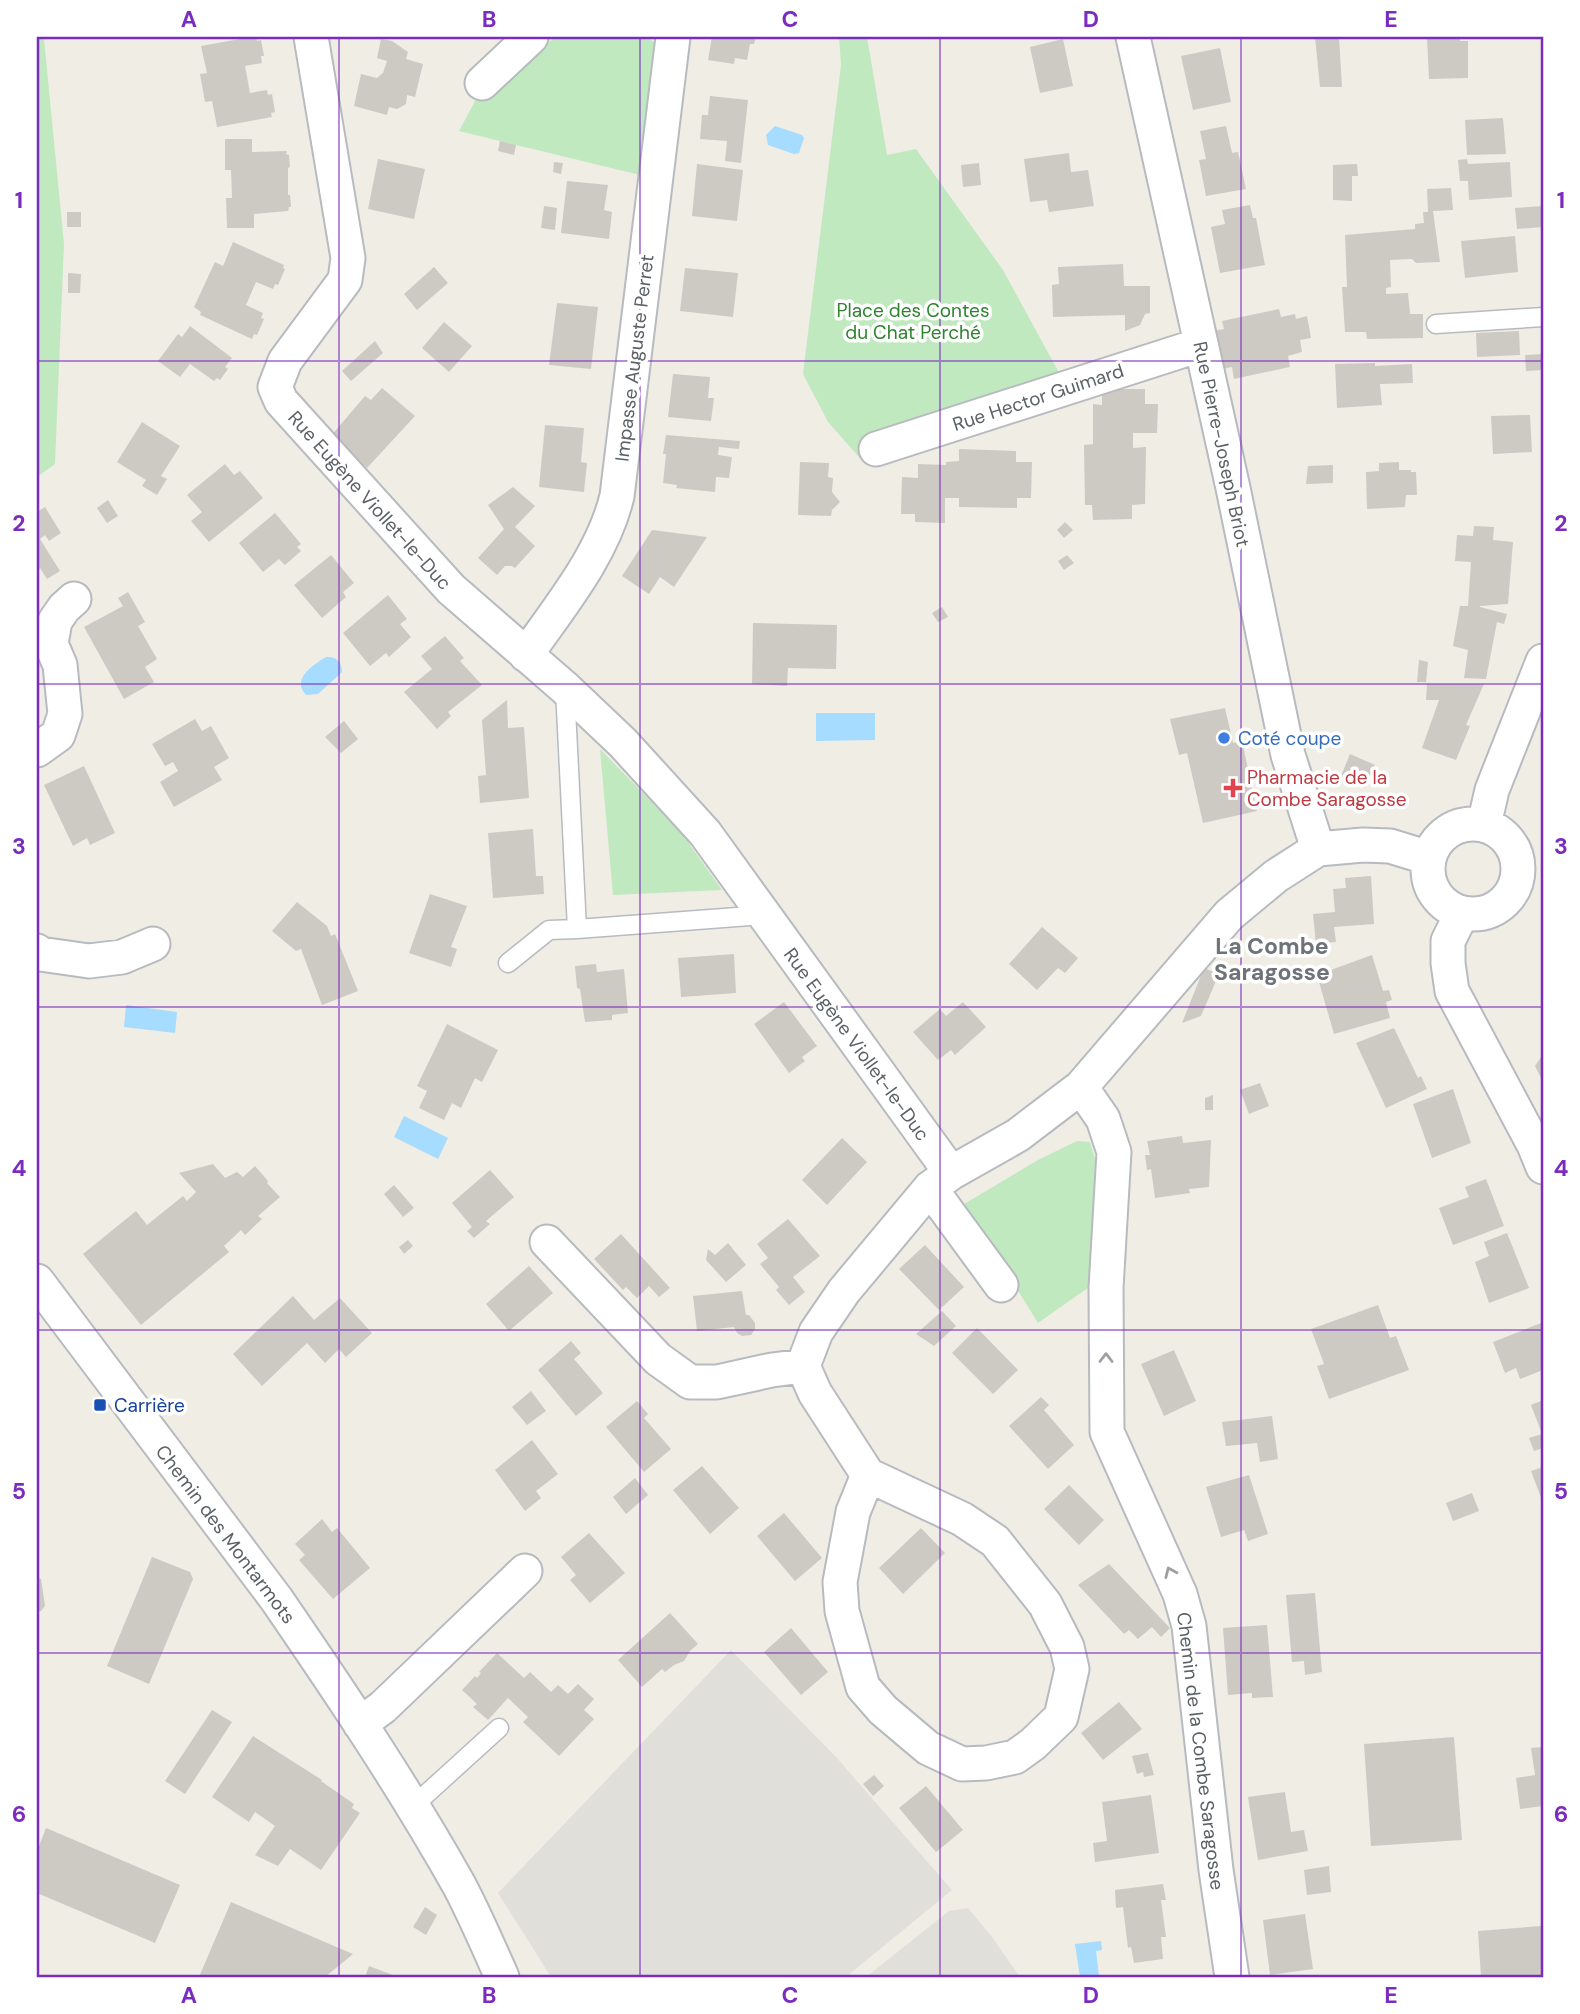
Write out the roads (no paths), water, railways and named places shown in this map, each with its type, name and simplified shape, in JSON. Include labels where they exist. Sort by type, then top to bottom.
[{"type":"street","name":"Rue Eugène Viollet-le-Duc","points":[[311,37],[348,258],[345,280],[285,361],[275,387],[281,401],[451,589],[565,688],[623,743],[705,833],[764,915],[940,1180],[1001,1285]]},
{"type":"street","points":[[482,83],[531,37]]},
{"type":"street","name":"Impasse Auguste Perret","points":[[526,655],[594,555],[612,519],[673,37]]},
{"type":"street","name":"Rue Pierre-Joseph Briot","points":[[1133,37],[1233,488],[1288,755],[1318,849]]},
{"type":"street","name":"Rue Hector Guimard","points":[[876,449],[1200,345]]},
{"type":"street","points":[[37,750],[58,735],[65,714],[60,665],[51,644],[55,621],[74,599]]},
{"type":"street","points":[[1484,825],[1492,790],[1543,661]]},
{"type":"street","points":[[1470,824],[1484,825],[1508,840],[1515,852],[1517,880],[1512,894],[1502,904],[1476,915],[1462,913],[1448,908],[1437,898],[1430,886],[1427,872],[1429,858],[1435,845],[1450,830],[1470,824]]},
{"type":"street","points":[[868,1475],[853,1512],[841,1582],[842,1611],[863,1687],[883,1710],[928,1748],[962,1764],[986,1763],[1015,1757],[1061,1717],[1072,1669],[1067,1647],[1045,1604],[995,1541],[962,1519],[868,1475],[815,1393],[803,1366],[816,1332],[844,1291],[940,1180],[1018,1136],[1082,1087],[1229,915],[1276,876],[1318,849],[1363,845],[1390,846],[1429,858]]},
{"type":"street","points":[[1462,913],[1448,941],[1452,991],[1534,1145],[1543,1167]]},
{"type":"street","points":[[37,951],[40,954],[89,961],[122,957],[153,944]]},
{"type":"street","name":"Chemin de la Combe Saragosse","points":[[1082,1087],[1103,1119],[1114,1152],[1106,1288],[1107,1432],[1180,1594],[1189,1626],[1216,1870],[1232,1977]]},
{"type":"street","points":[[547,1242],[657,1359],[690,1382],[717,1382],[803,1366]]},
{"type":"street","name":"Chemin des Montarmots","points":[[37,1281],[277,1600],[360,1724],[459,1885],[502,1977]]},
{"type":"street","points":[[360,1724],[383,1707],[524,1571]]},
{"type":"lane","points":[[1436,324],[1543,317]]},
{"type":"lane","points":[[565,688],[577,929]]},
{"type":"lane","points":[[509,963],[550,930],[764,915]]},
{"type":"lane","points":[[412,1807],[499,1728]]},
{"type":"water","points":[[775,126],[802,135],[804,138],[799,153],[794,154],[768,145],[766,135]]},
{"type":"water","points":[[326,657],[338,660],[342,672],[318,694],[306,695],[302,689],[302,678],[310,668]]},
{"type":"water","points":[[816,713],[875,713],[875,740],[816,741]]},
{"type":"water","points":[[126,1005],[177,1012],[175,1033],[124,1027]]},
{"type":"water","points":[[404,1116],[448,1138],[438,1159],[394,1137]]},
{"type":"water","points":[[1101,1941],[1102,1950],[1096,1951],[1099,1976],[1080,1977],[1075,1944]]},
{"type":"place","name":"Coté coupe","points":[[1224,738]]},
{"type":"place","name":"Pharmacie de la Combe Saragosse","points":[[1233,788]]},
{"type":"place","name":"Carrière","points":[[100,1405]]},
{"type":"district","name":"La Combe Saragosse","points":[[1272,959]]},
{"type":"park label","name":"Place des Contes du Chat Perché","points":[[913,321]]}]
